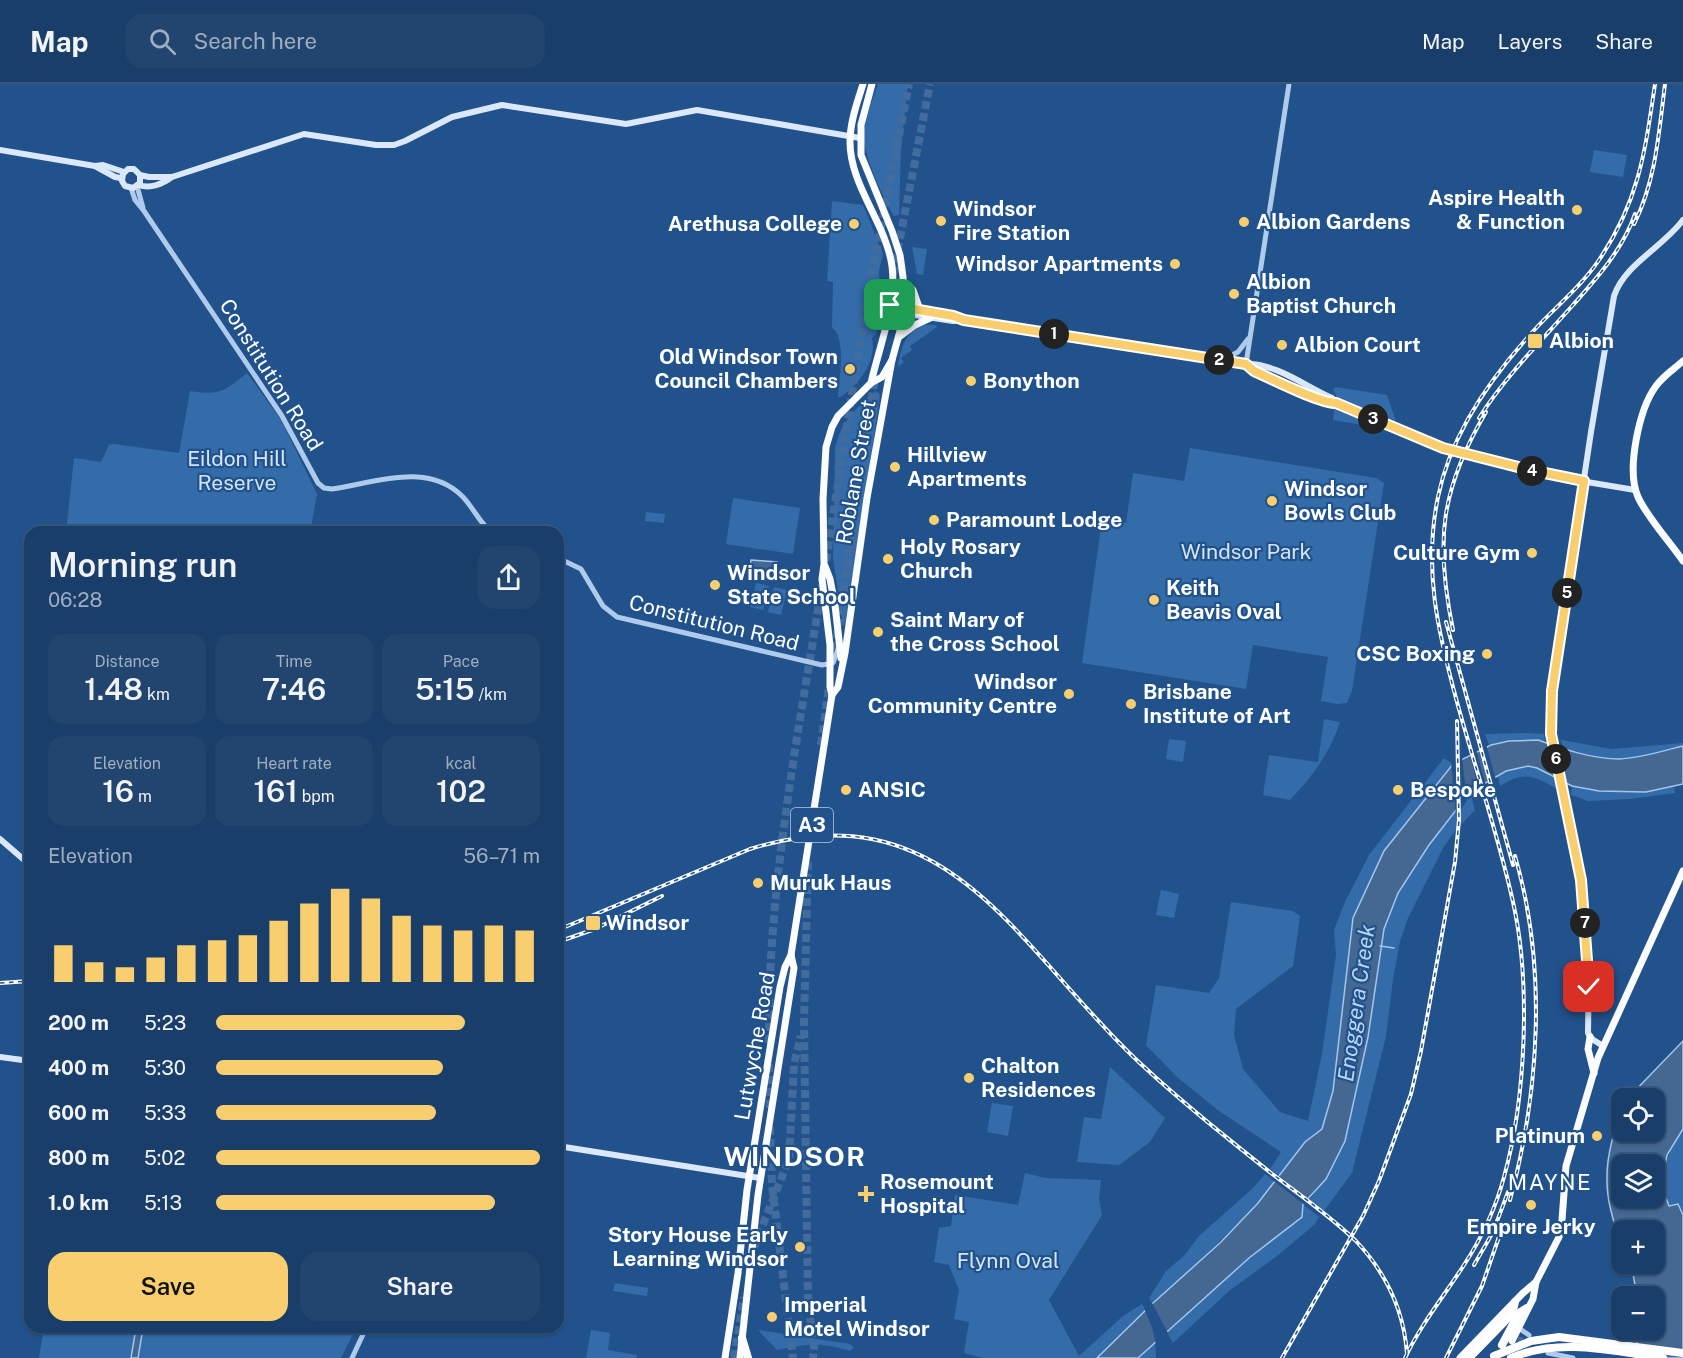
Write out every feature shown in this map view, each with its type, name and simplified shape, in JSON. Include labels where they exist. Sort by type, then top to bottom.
[{"type":"highway","name":"Lutwyche Road","points":[[863,84],[853,116],[850,136],[853,163],[891,258],[893,279],[889,308],[871,383]]},
{"type":"highway","name":"Lutwyche Road","points":[[725,1358],[749,1177],[780,987],[791,955],[832,695],[822,579],[826,442],[838,416],[871,383],[882,377],[892,360],[902,310],[903,282],[897,245],[863,162],[860,138],[862,118],[873,84]]},
{"type":"highway","points":[[903,282],[913,290],[920,310]]},
{"type":"highway","points":[[898,337],[930,318]]},
{"type":"highway","name":"Roblane Street","points":[[832,695],[838,687],[846,645],[875,452],[892,360]]},
{"type":"highway","points":[[1683,361],[1662,378],[1649,397],[1633,459],[1632,475],[1635,490],[1642,504],[1683,561]]},
{"type":"highway","name":"Lutwyche Road","points":[[824,564],[830,579],[842,661]]},
{"type":"highway","points":[[1509,1341],[1519,1313],[1527,1308],[1533,1299],[1536,1282],[1560,1232],[1566,1166],[1603,1046],[1683,871]]},
{"type":"highway","name":"Lutwyche Road","points":[[740,1358],[760,1178],[794,968],[791,955]]},
{"type":"highway","points":[[1590,1037],[1588,1049],[1594,1072]]},
{"type":"highway","points":[[1460,1358],[1536,1282]]},
{"type":"highway","points":[[1469,1358],[1512,1314],[1515,1302]]},
{"type":"highway","points":[[1495,1331],[1514,1326]]},
{"type":"highway","points":[[1492,1357],[1531,1341],[1559,1337],[1683,1353]]},
{"type":"highway","points":[[742,1338],[748,1358]]},
{"type":"highway","points":[[1511,1358],[1530,1351],[1563,1347],[1663,1358]]},
{"type":"main road","points":[[123,175],[125,186],[156,185],[172,177],[304,134],[379,145],[397,144],[452,117],[502,105],[626,124],[697,110],[860,138]]},
{"type":"main road","points":[[0,150],[95,166],[115,177],[134,169],[140,175],[172,177]]},
{"type":"main road","points":[[136,186],[141,180],[140,175]]},
{"type":"main road","points":[[1603,1046],[1590,1037],[1589,971],[1581,886],[1551,734],[1552,691],[1612,301],[1616,290],[1627,274],[1667,239],[1683,220]]},
{"type":"main road","points":[[889,308],[930,318],[964,320]]},
{"type":"main road","points":[[902,310],[920,310],[964,320],[1246,364],[1254,371],[1314,397],[1329,403],[1336,403],[1429,443],[1480,458],[1635,490]]},
{"type":"main road","points":[[0,839],[24,860]]},
{"type":"main road","points":[[0,1057],[24,1061]]},
{"type":"main road","points":[[564,1147],[760,1178]]},
{"type":"street","points":[[1246,364],[1289,84]]},
{"type":"street","name":"Constitution Road","points":[[136,186],[144,211],[282,416],[318,483],[324,488],[332,489],[403,476],[432,480],[461,494],[485,526]]},
{"type":"street","points":[[1222,360],[1238,352],[1250,337]]},
{"type":"street","name":"Constitution Road","points":[[564,561],[581,569],[603,606],[617,617],[802,661],[831,665]]},
{"type":"street","points":[[831,665],[836,659],[840,645]]},
{"type":"street","points":[[1514,1326],[1529,1335]]},
{"type":"street","points":[[352,1358],[364,1333]]},
{"type":"street","points":[[1552,1355],[1574,1358]]},
{"type":"green space","points":[[878,84],[908,84],[901,150],[899,215],[894,216],[874,176],[865,143],[866,121]]},
{"type":"green space","points":[[1594,150],[1627,155],[1623,177],[1590,172]]},
{"type":"green space","points":[[832,201],[863,205],[883,254],[879,271],[881,308],[877,333],[872,338],[872,355],[860,379],[840,397],[838,397],[841,350],[837,333],[832,328],[833,282],[827,281]]},
{"type":"green space","points":[[912,247],[927,249],[923,275],[917,274]]},
{"type":"green space","points":[[925,325],[937,327],[910,346],[912,350],[901,358],[904,362],[898,367],[905,341],[918,327]]},
{"type":"green space","name":"Eildon Hill Reserve","points":[[247,373],[281,420],[317,494],[311,526],[67,526],[74,458],[101,462],[109,445],[114,444],[179,453],[190,391],[215,392],[233,384]]},
{"type":"green space","points":[[1336,387],[1387,395],[1396,421],[1366,408],[1363,425],[1333,420],[1336,396],[1333,389]]},
{"type":"green space","points":[[875,391],[880,396],[845,625],[843,625],[833,557],[835,451],[844,425]]},
{"type":"green space","name":"Windsor Park","points":[[1190,448],[1376,478],[1384,483],[1352,691],[1347,703],[1321,701],[1328,657],[1253,645],[1246,689],[1082,663],[1102,520],[1126,523],[1133,473],[1184,481]]},
{"type":"green space","points":[[733,498],[800,508],[793,554],[726,544]]},
{"type":"green space","points":[[646,512],[665,514],[664,523],[645,521]]},
{"type":"green space","points":[[756,583],[769,586],[763,610],[750,607]]},
{"type":"green space","points":[[774,587],[787,590],[781,615],[768,612]]},
{"type":"green space","points":[[1324,719],[1340,722],[1326,754],[1306,782],[1290,800],[1263,795],[1269,755],[1318,762]]},
{"type":"green space","points":[[1485,734],[1544,734],[1545,743],[1517,740],[1489,745]]},
{"type":"green space","points":[[1169,739],[1186,741],[1183,762],[1166,759]]},
{"type":"green space","points":[[1561,740],[1612,749],[1683,743],[1683,746],[1635,757],[1612,759],[1563,749]]},
{"type":"green space","points":[[1444,758],[1453,764],[1384,851],[1353,918],[1333,1091],[1322,1129],[1305,1142],[1279,1176],[1270,1169],[1281,1152],[1219,1111],[1177,1077],[1146,1045],[1156,985],[1209,993],[1219,978],[1231,902],[1293,911],[1300,916],[1293,966],[1236,1009],[1234,1035],[1243,1069],[1280,1112],[1308,1121],[1322,1054],[1336,955],[1334,930],[1345,902],[1369,855]]},
{"type":"green space","points":[[1528,766],[1537,768],[1554,778],[1557,789],[1528,777],[1516,778],[1500,786],[1498,776],[1506,771]]},
{"type":"green space","points":[[1572,786],[1623,791],[1674,786],[1675,793],[1630,799],[1588,801],[1571,795]]},
{"type":"green space","points":[[1470,792],[1475,810],[1443,848],[1408,918],[1400,941],[1386,1036],[1352,1173],[1324,1211],[1309,1200],[1326,1179],[1345,1141],[1368,1037],[1384,929],[1398,893],[1429,845]]},
{"type":"green space","points":[[1161,890],[1179,894],[1174,918],[1156,915]]},
{"type":"green space","points":[[1110,1067],[1165,1118],[1150,1142],[1119,1165],[1077,1162],[1084,1117],[1101,1119]]},
{"type":"green space","points":[[992,1103],[1013,1106],[1008,1136],[987,1132]]},
{"type":"green space","points":[[1683,1129],[1683,1215],[1678,1204],[1669,1206],[1665,1189],[1665,1170],[1672,1148]]},
{"type":"green space","name":"Flynn Oval","points":[[1025,1173],[1045,1178],[1101,1180],[1099,1199],[1102,1215],[1049,1300],[1079,1356],[1123,1316],[1142,1304],[1146,1310],[1097,1358],[983,1358],[964,1353],[969,1322],[954,1319],[959,1290],[949,1265],[934,1262],[939,1228],[951,1226],[955,1195],[1018,1205]]},
{"type":"green space","points":[[1265,1174],[1275,1182],[1261,1199],[1216,1245],[1152,1304],[1149,1298],[1166,1271],[1184,1256],[1198,1237],[1253,1188]]},
{"type":"green space","points":[[1303,1204],[1319,1217],[1314,1225],[1229,1291],[1173,1343],[1167,1333],[1249,1258],[1302,1217]]},
{"type":"green space","points":[[615,1283],[648,1288],[647,1296],[613,1291]]},
{"type":"green space","points":[[758,1326],[759,1330],[850,1344],[854,1348],[850,1351],[813,1345],[777,1350],[759,1331]]},
{"type":"green space","points":[[591,1330],[610,1333],[608,1350],[637,1355],[637,1358],[586,1358]]},
{"type":"green space","points":[[43,1333],[354,1333],[341,1358],[39,1358]]},
{"type":"green space","points":[[1155,1341],[1156,1358],[1138,1358]]},
{"type":"water","points":[[751,560],[777,562],[776,571],[750,569]]},
{"type":"water","name":"Enoggera Creek","points":[[1538,740],[1567,750],[1609,759],[1643,756],[1683,746],[1683,784],[1646,792],[1599,791],[1572,786],[1537,768],[1528,766],[1506,771],[1470,792],[1429,845],[1398,893],[1384,929],[1368,1037],[1345,1141],[1326,1179],[1303,1204],[1302,1217],[1249,1258],[1138,1358],[1097,1358],[1152,1304],[1221,1242],[1258,1203],[1305,1142],[1322,1129],[1333,1091],[1353,918],[1384,851],[1453,764],[1491,745],[1509,741]]},
{"type":"water","points":[[1683,1041],[1683,1129],[1667,1155],[1665,1166],[1665,1154],[1611,1154],[1611,1208],[1665,1208],[1665,1195],[1669,1206],[1678,1204],[1683,1215],[1683,1358],[1635,1358],[1637,1340],[1665,1340],[1665,1286],[1635,1286],[1633,1274],[1665,1274],[1665,1220],[1613,1220],[1608,1197],[1607,1183],[1612,1142],[1665,1142],[1665,1088],[1638,1088]]},
{"type":"water","points":[[135,1333],[142,1333],[138,1358],[131,1358]]},
{"type":"pier","points":[[1486,744],[1496,780],[1490,783],[1479,747]]},
{"type":"pier","points":[[1476,749],[1486,786],[1479,790],[1469,752]]},
{"type":"pier","points":[[1462,756],[1467,801],[1456,816],[1451,762]]},
{"type":"pier","points":[[1277,1174],[1311,1201],[1306,1206],[1272,1180]]},
{"type":"pier","points":[[1151,1301],[1169,1335],[1156,1345],[1144,1308]]},
{"type":"waterway","points":[[1380,946],[1394,948]]},
{"type":"tunnel","points":[[826,561],[865,310],[909,84]]},
{"type":"tunnel","points":[[893,274],[930,84]]},
{"type":"tunnel","points":[[833,662],[875,377]]},
{"type":"tunnel","points":[[769,1043],[773,928],[779,870],[794,756],[822,585]]},
{"type":"tunnel","points":[[821,745],[829,686]]},
{"type":"tunnel","points":[[808,862],[804,1023],[808,1302],[814,1347],[813,1358]]},
{"type":"tunnel","points":[[754,1247],[789,1159],[794,1064],[801,1036]]},
{"type":"tunnel","points":[[769,1064],[770,1109]]},
{"type":"tunnel","points":[[770,1127],[772,1185],[793,1358]]},
{"type":"tunnel","points":[[734,1358],[744,1297]]},
{"type":"tunnel","points":[[1518,1339],[1532,1341]]},
{"type":"railway","points":[[1405,1358],[1425,1322],[1470,1255],[1497,1200],[1517,1112],[1524,1040],[1522,968],[1513,902],[1457,702],[1444,651],[1435,600],[1432,550],[1438,497],[1453,449],[1490,384],[1538,326],[1585,278],[1612,238],[1632,196],[1638,175],[1648,132],[1655,84]]},
{"type":"railway","points":[[1634,224],[1652,173],[1665,84]]},
{"type":"railway","points":[[1479,418],[1512,374],[1609,262],[1624,239],[1635,214]]},
{"type":"railway","points":[[1453,630],[1444,570],[1443,543],[1446,517],[1459,467],[1486,412]]},
{"type":"railway","points":[[1446,622],[1513,865]]},
{"type":"railway","points":[[1282,1358],[1363,1216],[1379,1181],[1411,1094],[1421,1051],[1455,862],[1459,820],[1457,721]]},
{"type":"railway","points":[[564,927],[750,849],[819,836],[879,841],[930,860],[975,891],[1016,930],[1142,1065],[1189,1107],[1356,1241],[1367,1253],[1392,1293],[1402,1322],[1407,1354]]},
{"type":"railway","points":[[1510,1200],[1528,1115],[1536,1028],[1532,941],[1515,856]]},
{"type":"railway","points":[[564,940],[595,929],[662,896]]},
{"type":"railway","points":[[0,983],[24,981]]},
{"type":"railway","points":[[1474,1265],[1493,1232],[1508,1192]]},
{"type":"railway","points":[[1446,1358],[1482,1286],[1501,1231]]},
{"type":"place","name":"Aspire Health & Function","points":[[1577,210]]},
{"type":"place","name":"Windsor Fire Station","points":[[941,221]]},
{"type":"place","name":"Albion Gardens","points":[[1244,222]]},
{"type":"place","name":"Arethusa College","points":[[854,224]]},
{"type":"place","name":"Windsor Apartments","points":[[1175,264]]},
{"type":"place","name":"Albion Baptist Church","points":[[1234,294]]},
{"type":"place","name":"Albion","points":[[1535,341]]},
{"type":"place","name":"Albion Court","points":[[1282,345]]},
{"type":"place","name":"Old Windsor Town Council Chambers","points":[[850,369]]},
{"type":"place","name":"Bonython","points":[[971,381]]},
{"type":"place","name":"Hillview Apartments","points":[[895,467]]},
{"type":"place","name":"Windsor Bowls Club","points":[[1272,501]]},
{"type":"place","name":"Paramount Lodge","points":[[934,520]]},
{"type":"place","name":"Culture Gym","points":[[1532,553]]},
{"type":"place","name":"Holy Rosary Church","points":[[888,559]]},
{"type":"place","name":"Windsor State School","points":[[715,585]]},
{"type":"place","name":"Keith Beavis Oval","points":[[1154,600]]},
{"type":"place","name":"Saint Mary of the Cross School","points":[[878,632]]},
{"type":"place","name":"CSC Boxing","points":[[1487,654]]},
{"type":"place","name":"Windsor Community Centre","points":[[1069,694]]},
{"type":"place","name":"Brisbane Institute of Art","points":[[1131,704]]},
{"type":"place","name":"ANSIC","points":[[846,790]]},
{"type":"place","name":"Bespoke","points":[[1398,790]]},
{"type":"place","name":"Muruk Haus","points":[[758,883]]},
{"type":"place","name":"Windsor","points":[[593,923]]},
{"type":"place","name":"Chalton Residences","points":[[969,1078]]},
{"type":"place","name":"Platinum","points":[[1597,1136]]},
{"type":"place","name":"Rosemount Hospital","points":[[866,1194]]},
{"type":"place","name":"Empire Jerky","points":[[1531,1205]]},
{"type":"place","name":"Story House Early Learning Windsor","points":[[800,1247]]},
{"type":"place","name":"Imperial Motel Windsor","points":[[772,1317]]},
{"type":"district","name":"WINDSOR","points":[[795,1157]]},
{"type":"district","name":"MAYNE","points":[[1550,1182]]},
{"type":"route","points":[[890,305],[964,320],[1246,364],[1254,371],[1314,397],[1329,403],[1336,403],[1443,448],[1469,456],[1584,481],[1552,691],[1550,722],[1581,880],[1589,987]]}]
